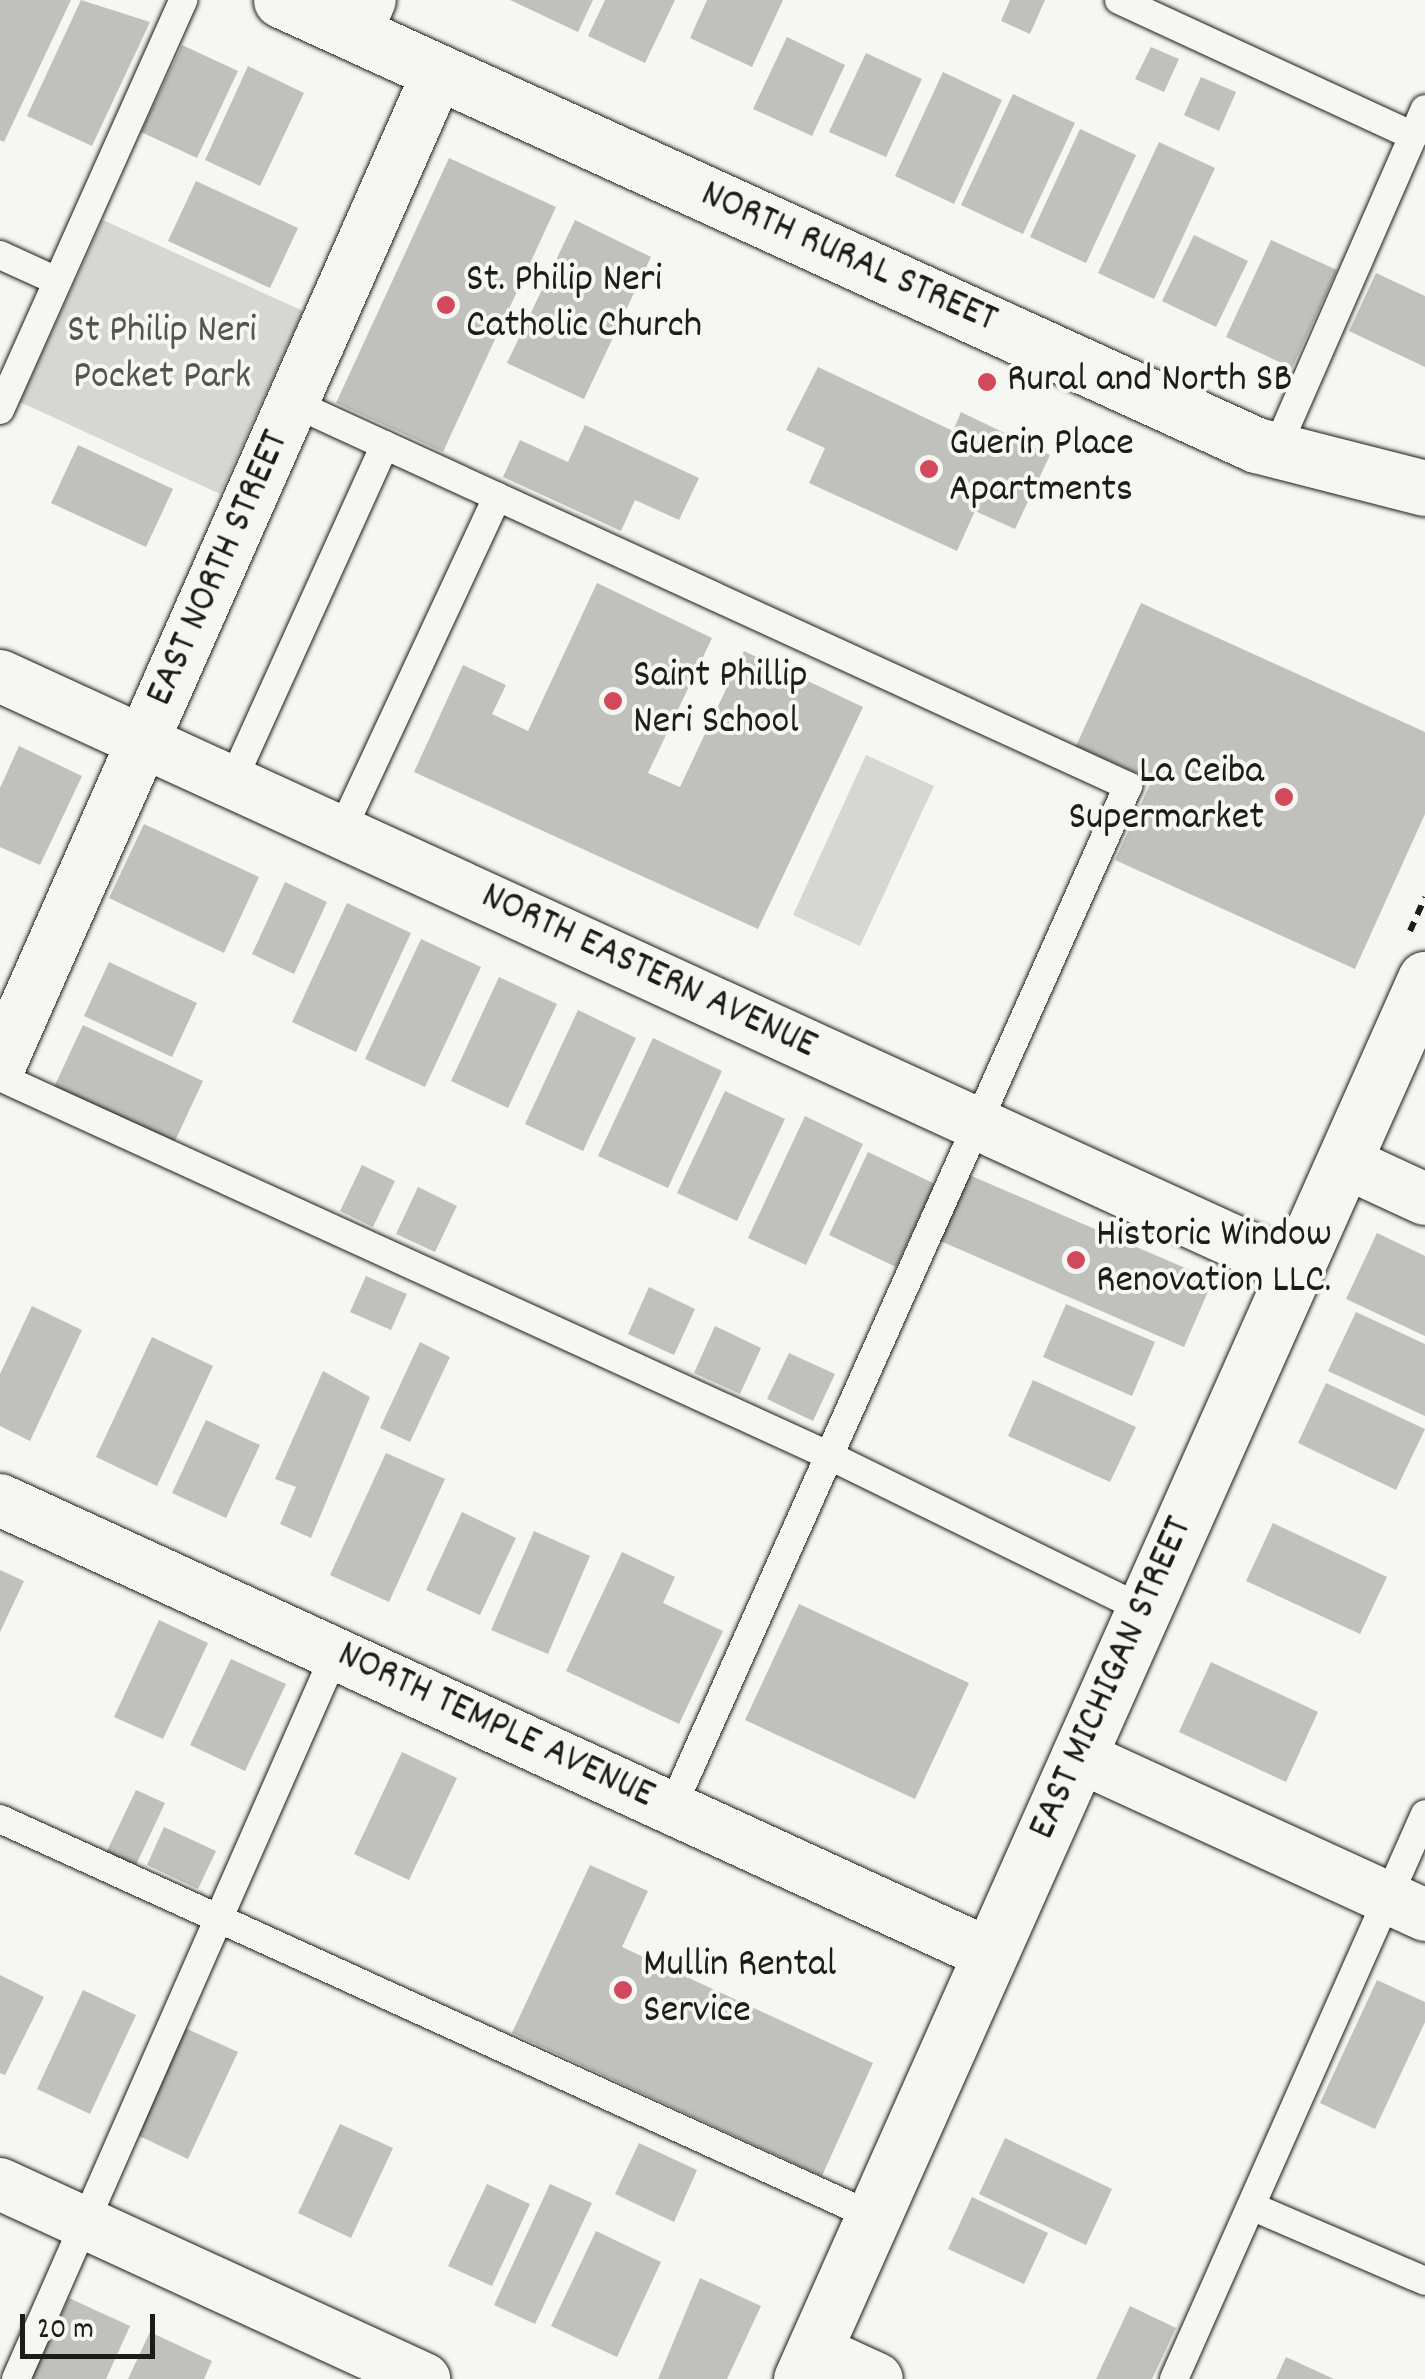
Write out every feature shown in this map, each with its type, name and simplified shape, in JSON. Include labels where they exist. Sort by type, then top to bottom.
[{"type":"main road","name":"NORTH RURAL STREET","points":[[281,0],[363,17],[438,73],[1275,452],[1425,488]]},
{"type":"main road","name":"EAST MICHIGAN STREET","points":[[808,2364],[1425,979]]},
{"type":"street","name":"EAST NORTH STREET","points":[[0,1065],[438,73]]},
{"type":"street","name":"NORTH EASTERN AVENUE","points":[[0,676],[1296,1270]]},
{"type":"street","points":[[1345,1162],[1425,1199]]},
{"type":"street","name":"NORTH TEMPLE AVENUE","points":[[0,1500],[991,1955]]},
{"type":"street","points":[[1078,1756],[1407,1907]]},
{"type":"street","points":[[0,2184],[424,2379]]},
{"type":"street","points":[[808,2364],[877,2379]]},
{"type":"lane","points":[[0,410],[183,0]]},
{"type":"lane","points":[[1120,0],[1413,136]]},
{"type":"lane","points":[[1275,452],[1425,108]]},
{"type":"lane","points":[[0,255],[57,282]]},
{"type":"lane","points":[[293,403],[1128,786],[672,1808]]},
{"type":"lane","points":[[232,782],[386,445]]},
{"type":"lane","points":[[341,832],[498,497]]},
{"type":"lane","points":[[0,1077],[828,1455],[1144,1610]]},
{"type":"lane","points":[[16,2379],[334,1654]]},
{"type":"lane","points":[[1174,2379],[1251,2206],[1407,1907],[1425,1814]]},
{"type":"lane","points":[[0,1819],[874,2218]]},
{"type":"lane","points":[[1251,2206],[1425,2282]]},
{"type":"green space","name":"St Philip Neri Pocket Park","points":[[103,220],[303,311],[220,494],[20,402]]},
{"type":"green space","points":[[866,755],[934,786],[860,946],[793,915]]},
{"type":"building","points":[[0,0],[71,0],[4,142],[0,140]]},
{"type":"building","points":[[81,0],[150,22],[92,146],[27,116]]},
{"type":"building","points":[[510,0],[593,0],[578,32]]},
{"type":"building","points":[[605,0],[675,0],[645,63],[588,36]]},
{"type":"building","points":[[707,0],[783,0],[752,67],[690,38]]},
{"type":"building","points":[[1010,0],[1045,0],[1030,34],[1001,21]]},
{"type":"building","points":[[787,37],[845,65],[812,136],[753,109]]},
{"type":"building","points":[[182,45],[238,71],[197,158],[141,132]]},
{"type":"building","points":[[1151,47],[1179,59],[1164,92],[1135,79]]},
{"type":"building","points":[[866,53],[922,79],[886,157],[829,132]]},
{"type":"building","points":[[248,66],[304,93],[260,186],[205,160]]},
{"type":"building","points":[[943,72],[1002,100],[954,204],[895,176]]},
{"type":"building","points":[[1201,77],[1236,92],[1219,131],[1184,115]]},
{"type":"building","points":[[1013,94],[1075,123],[1023,234],[961,205]]},
{"type":"building","points":[[1080,129],[1136,155],[1086,263],[1030,237]]},
{"type":"building","points":[[1159,142],[1215,168],[1154,299],[1098,273]]},
{"type":"building","name":"St. Philip Neri Catholic Church","points":[[449,158],[556,207],[443,452],[336,403]]},
{"type":"building","points":[[196,181],[298,228],[270,288],[168,241]]},
{"type":"building","points":[[575,220],[651,257],[584,399],[507,363]]},
{"type":"building","points":[[1194,235],[1248,261],[1216,327],[1162,301]]},
{"type":"building","points":[[1271,240],[1337,270],[1292,368],[1226,337]]},
{"type":"building","points":[[1376,273],[1425,296],[1425,367],[1349,331]]},
{"type":"building","name":"Guerin Place Apartments","points":[[818,367],[953,431],[961,412],[1050,455],[1015,529],[975,511],[957,551],[809,483],[825,448],[786,430]]},
{"type":"building","points":[[585,425],[699,478],[679,520],[635,500],[621,531],[503,477],[520,440],[568,462]]},
{"type":"building","points":[[78,445],[173,489],[146,547],[51,503]]},
{"type":"building","points":[[597,583],[712,638],[648,773],[680,787],[744,651],[863,707],[758,929],[414,772],[463,665],[506,685],[492,714],[528,731]]},
{"type":"building","name":"La Ceiba Supermarket","points":[[1141,603],[1425,732],[1425,814],[1355,969],[1115,860],[1152,780],[1076,746]]},
{"type":"building","points":[[19,746],[82,776],[40,865],[0,847],[0,788]]},
{"type":"building","points":[[144,824],[259,877],[224,953],[109,898]]},
{"type":"building","points":[[285,882],[327,902],[294,974],[252,954]]},
{"type":"building","points":[[347,903],[411,933],[356,1052],[292,1022]]},
{"type":"building","points":[[421,939],[481,967],[425,1087],[365,1059]]},
{"type":"building","points":[[109,962],[197,1003],[172,1057],[84,1016]]},
{"type":"building","points":[[499,977],[557,1004],[508,1108],[451,1081]]},
{"type":"building","points":[[578,1010],[636,1038],[583,1151],[525,1124]]},
{"type":"building","points":[[83,1025],[203,1081],[174,1143],[54,1087]]},
{"type":"building","points":[[653,1038],[722,1071],[668,1188],[598,1156]]},
{"type":"building","points":[[725,1091],[785,1119],[737,1221],[677,1193]]},
{"type":"building","points":[[805,1116],[863,1144],[806,1265],[748,1238]]},
{"type":"building","points":[[868,1152],[935,1184],[896,1267],[829,1235]]},
{"type":"building","points":[[362,1165],[395,1181],[373,1227],[340,1211]]},
{"type":"building","name":"Historic Window Renovation LLC.","points":[[967,1174],[1213,1280],[1184,1347],[938,1240]]},
{"type":"building","points":[[418,1187],[457,1206],[435,1252],[396,1234]]},
{"type":"building","points":[[1377,1233],[1425,1256],[1425,1336],[1346,1299]]},
{"type":"building","points":[[366,1276],[407,1294],[391,1330],[350,1312]]},
{"type":"building","points":[[649,1287],[695,1309],[674,1355],[628,1334]]},
{"type":"building","points":[[1066,1304],[1155,1342],[1132,1396],[1043,1357]]},
{"type":"building","points":[[32,1306],[82,1330],[30,1441],[0,1426],[0,1374]]},
{"type":"building","points":[[1356,1312],[1425,1344],[1425,1416],[1328,1371]]},
{"type":"building","points":[[715,1326],[761,1348],[740,1394],[694,1373]]},
{"type":"building","points":[[152,1337],[213,1366],[157,1486],[96,1457]]},
{"type":"building","points":[[420,1342],[450,1357],[410,1442],[380,1428]]},
{"type":"building","points":[[789,1353],[835,1374],[813,1421],[767,1399]]},
{"type":"building","points":[[323,1371],[370,1397],[311,1538],[280,1524],[296,1487],[275,1479]]},
{"type":"building","points":[[1033,1380],[1136,1427],[1110,1482],[1008,1436]]},
{"type":"building","points":[[1326,1383],[1425,1429],[1396,1490],[1298,1443]]},
{"type":"building","points":[[206,1420],[260,1445],[226,1518],[172,1493]]},
{"type":"building","points":[[386,1453],[445,1479],[389,1602],[330,1575]]},
{"type":"building","points":[[462,1512],[516,1538],[480,1615],[426,1590]]},
{"type":"building","points":[[1273,1523],[1387,1577],[1360,1634],[1246,1581]]},
{"type":"building","points":[[534,1531],[590,1556],[548,1654],[491,1630]]},
{"type":"building","points":[[622,1552],[675,1577],[663,1603],[723,1631],[679,1724],[566,1671]]},
{"type":"building","points":[[0,1570],[24,1581],[0,1632]]},
{"type":"building","points":[[799,1604],[969,1683],[915,1799],[745,1720]]},
{"type":"building","points":[[159,1620],[208,1643],[163,1739],[114,1717]]},
{"type":"building","points":[[231,1659],[286,1684],[245,1771],[190,1745]]},
{"type":"building","points":[[1211,1662],[1318,1712],[1286,1782],[1179,1732]]},
{"type":"building","points":[[402,1752],[457,1778],[409,1880],[354,1854]]},
{"type":"building","points":[[136,1790],[165,1803],[135,1867],[106,1853]]},
{"type":"building","points":[[164,1827],[216,1851],[198,1889],[147,1865]]},
{"type":"building","name":"Mullin Rental Service","points":[[590,1865],[648,1891],[622,1947],[873,2063],[822,2176],[512,2033]]},
{"type":"building","points":[[0,1975],[44,1997],[5,2075],[0,2073]]},
{"type":"building","points":[[1377,1980],[1425,2002],[1425,2022],[1375,2129],[1320,2103]]},
{"type":"building","points":[[83,1990],[136,2015],[90,2114],[37,2089]]},
{"type":"building","points":[[185,2028],[238,2052],[188,2159],[135,2134]]},
{"type":"building","points":[[340,2124],[393,2148],[351,2238],[298,2213]]},
{"type":"building","points":[[1005,2138],[1112,2189],[1086,2245],[979,2194]]},
{"type":"building","points":[[639,2143],[697,2170],[674,2222],[615,2194]]},
{"type":"building","points":[[487,2184],[530,2204],[492,2286],[448,2266]]},
{"type":"building","points":[[550,2184],[592,2203],[535,2324],[494,2305]]},
{"type":"building","points":[[972,2197],[1048,2233],[1024,2284],[948,2249]]},
{"type":"building","points":[[596,2231],[661,2262],[617,2357],[551,2326]]},
{"type":"building","points":[[700,2278],[761,2306],[727,2379],[658,2379]]},
{"type":"building","points":[[69,2298],[130,2326],[106,2379],[31,2379]]},
{"type":"building","points":[[1130,2306],[1176,2328],[1152,2379],[1096,2379]]},
{"type":"building","points":[[150,2332],[212,2361],[204,2379],[128,2379]]},
{"type":"building","points":[[1286,2357],[1334,2379],[1276,2379]]},
{"type":"place","name":"St. Philip Neri Catholic Church","points":[[446,305]]},
{"type":"place","name":"Rural and North SB","points":[[987,382]]},
{"type":"place","name":"Guerin Place Apartments","points":[[929,469]]},
{"type":"place","name":"Saint Phillip Neri School","points":[[613,701]]},
{"type":"place","name":"La Ceiba Supermarket","points":[[1284,797]]},
{"type":"place","name":"Historic Window Renovation LLC.","points":[[1076,1260]]},
{"type":"place","name":"Mullin Rental Service","points":[[623,1990]]}]
